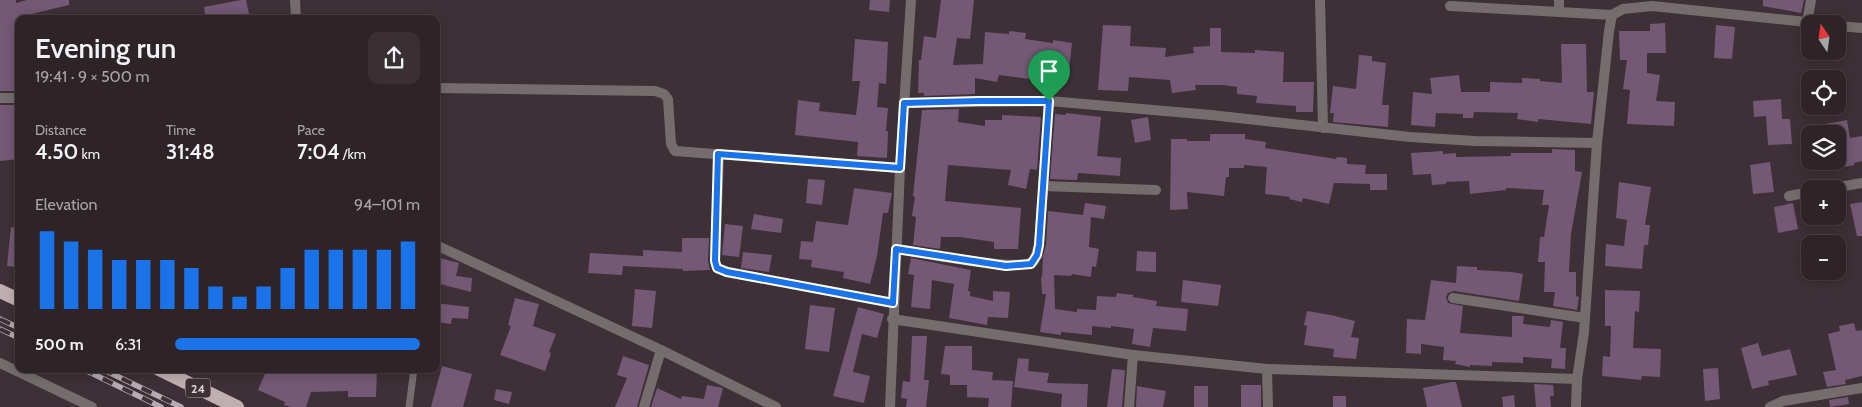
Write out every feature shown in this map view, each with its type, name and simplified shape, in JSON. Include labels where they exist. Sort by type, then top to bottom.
[{"type":"highway","points":[[0,291],[15,298]]},
{"type":"highway","name":"24","points":[[167,373],[237,407]]},
{"type":"street","points":[[296,0],[296,15]]},
{"type":"street","points":[[890,407],[892,319],[911,0]]},
{"type":"street","points":[[1320,0],[1323,128]]},
{"type":"street","points":[[1558,11],[1559,0]]},
{"type":"street","points":[[1808,15],[1811,0]]},
{"type":"street","points":[[1450,6],[1612,15],[1623,8],[1652,6],[1801,21]]},
{"type":"street","points":[[1576,407],[1577,379],[1585,318],[1597,143],[1612,15]]},
{"type":"street","points":[[1846,27],[1862,28]]},
{"type":"street","points":[[440,88],[662,92],[669,101],[671,144],[673,150],[900,168]]},
{"type":"street","points":[[0,98],[15,98]]},
{"type":"street","points":[[904,103],[1049,101],[1210,114],[1410,137],[1474,141],[1597,143]]},
{"type":"street","points":[[896,249],[1006,266],[1031,264],[1037,255],[1039,245],[1049,101]]},
{"type":"street","points":[[718,154],[715,261],[718,268],[727,272],[893,303]]},
{"type":"street","points":[[1846,186],[1862,183]]},
{"type":"street","points":[[1043,186],[1156,190]]},
{"type":"street","points":[[1789,196],[1801,194]]},
{"type":"street","points":[[440,247],[661,350],[762,404],[776,407]]},
{"type":"street","points":[[1453,298],[1585,318]]},
{"type":"street","points":[[892,319],[1133,355],[1267,369],[1577,379]]},
{"type":"street","points":[[644,407],[661,350]]},
{"type":"street","points":[[1129,407],[1133,355]]},
{"type":"street","points":[[0,363],[15,370]]},
{"type":"street","points":[[1267,369],[1268,407]]},
{"type":"street","points":[[21,373],[92,407]]},
{"type":"street","points":[[1770,407],[1783,401],[1862,388]]},
{"type":"lane","points":[[409,407],[413,373]]},
{"type":"building","points":[[0,0],[16,0],[16,3],[27,0],[69,0],[69,5],[27,15],[15,15],[15,91],[0,91]]},
{"type":"building","points":[[246,0],[249,15],[205,15],[204,7]]},
{"type":"building","points":[[870,0],[890,0],[889,12],[869,10]]},
{"type":"building","points":[[941,0],[974,0],[970,39],[957,38],[953,65],[983,64],[985,32],[1009,34],[1009,31],[1026,33],[1025,39],[1053,43],[1053,40],[1072,43],[1068,79],[1039,75],[1039,80],[999,75],[997,82],[975,78],[975,94],[924,96],[924,93],[918,93],[919,60],[921,60],[924,36],[936,38]]},
{"type":"building","points":[[1763,0],[1804,0],[1801,13],[1763,6]]},
{"type":"building","points":[[1665,23],[1666,53],[1647,53],[1647,73],[1660,75],[1656,101],[1675,102],[1674,126],[1627,124],[1630,90],[1623,89],[1627,60],[1620,60],[1619,31],[1650,31],[1650,24]]},
{"type":"building","points":[[1103,25],[1131,26],[1130,46],[1166,48],[1165,57],[1194,53],[1193,47],[1210,46],[1210,28],[1221,28],[1221,52],[1255,53],[1255,50],[1284,52],[1283,82],[1314,82],[1313,112],[1296,112],[1296,106],[1256,103],[1257,96],[1237,94],[1237,87],[1223,85],[1195,85],[1196,90],[1172,93],[1170,80],[1129,77],[1128,91],[1098,90]]},
{"type":"building","points":[[1716,25],[1735,27],[1732,59],[1714,58]]},
{"type":"building","points":[[855,39],[888,42],[886,84],[879,83],[877,107],[888,108],[886,131],[888,131],[887,158],[857,156],[858,142],[795,135],[798,100],[820,103],[819,111],[856,115],[860,81],[852,81]]},
{"type":"building","points":[[1561,44],[1586,44],[1587,92],[1594,92],[1591,124],[1538,119],[1538,122],[1517,119],[1518,113],[1474,112],[1473,118],[1463,118],[1463,114],[1436,113],[1435,127],[1411,125],[1413,92],[1432,94],[1430,78],[1459,75],[1461,92],[1490,92],[1490,82],[1522,83],[1522,78],[1562,83]]},
{"type":"building","points":[[1359,55],[1372,56],[1372,61],[1386,63],[1382,105],[1389,105],[1388,127],[1333,122],[1334,113],[1330,113],[1333,86],[1356,89]]},
{"type":"building","points":[[1781,99],[1782,119],[1790,119],[1792,144],[1768,145],[1766,116],[1754,117],[1753,101]]},
{"type":"building","points":[[0,105],[15,105],[15,159],[0,161]]},
{"type":"building","points":[[959,109],[958,122],[985,126],[985,120],[1002,120],[1002,115],[1041,117],[1037,170],[1030,169],[1026,189],[1008,185],[1011,170],[948,165],[945,201],[1021,208],[1018,249],[994,249],[994,242],[960,237],[941,237],[940,249],[913,245],[916,217],[912,216],[915,197],[913,196],[922,110]]},
{"type":"building","points":[[1066,113],[1101,117],[1097,156],[1121,158],[1120,176],[1078,173],[1077,180],[1050,179],[1055,114],[1066,115]]},
{"type":"building","points":[[1148,117],[1151,140],[1135,143],[1131,120]]},
{"type":"building","points":[[1847,120],[1850,138],[1862,136],[1862,161],[1846,166],[1846,125],[1826,124]]},
{"type":"building","points":[[1210,134],[1245,134],[1245,139],[1266,142],[1265,148],[1336,159],[1337,157],[1347,158],[1347,164],[1366,165],[1365,174],[1387,174],[1387,190],[1370,190],[1370,184],[1334,183],[1329,204],[1303,198],[1302,202],[1289,199],[1290,197],[1265,194],[1267,167],[1244,165],[1244,168],[1229,168],[1229,177],[1226,177],[1224,196],[1187,192],[1188,209],[1170,210],[1171,139],[1210,141]]},
{"type":"building","points":[[1552,149],[1575,150],[1575,171],[1582,172],[1571,234],[1569,272],[1576,272],[1576,296],[1579,297],[1577,310],[1553,306],[1555,292],[1544,292],[1545,262],[1538,262],[1540,237],[1544,237],[1549,205],[1542,205],[1544,190],[1506,188],[1506,190],[1470,194],[1469,181],[1432,185],[1431,174],[1413,175],[1411,153],[1443,151],[1443,154],[1456,153],[1456,157],[1511,156],[1511,153],[1552,153]]},
{"type":"building","points":[[1770,162],[1774,192],[1753,194],[1750,165]]},
{"type":"building","points":[[808,179],[825,180],[822,205],[806,203]]},
{"type":"building","points":[[1619,182],[1651,187],[1645,225],[1650,225],[1648,245],[1644,245],[1642,269],[1605,266],[1606,244],[1624,246],[1627,220],[1616,218]]},
{"type":"building","points":[[854,188],[892,193],[888,213],[883,213],[877,256],[870,284],[843,278],[844,272],[811,267],[812,260],[799,259],[801,241],[813,242],[816,221],[848,225]]},
{"type":"building","points":[[1862,202],[1862,236],[1857,236],[1850,204]]},
{"type":"building","points":[[1085,203],[1106,206],[1104,219],[1091,217],[1089,247],[1099,249],[1096,267],[1092,266],[1091,277],[1072,274],[1071,276],[1054,275],[1055,309],[1077,312],[1077,309],[1096,310],[1097,296],[1116,297],[1117,293],[1133,295],[1133,297],[1157,301],[1156,306],[1188,309],[1186,331],[1153,328],[1150,347],[1132,344],[1134,329],[1092,326],[1092,335],[1061,332],[1061,335],[1040,332],[1046,294],[1042,294],[1041,277],[1046,245],[1048,211],[1083,215]]},
{"type":"building","points":[[1793,203],[1798,229],[1778,233],[1774,207]]},
{"type":"building","points":[[754,214],[783,219],[781,233],[751,229]]},
{"type":"building","points":[[725,224],[743,226],[739,257],[722,255]]},
{"type":"building","points":[[11,227],[15,228],[15,267],[7,266]]},
{"type":"building","points":[[682,238],[709,238],[708,261],[710,270],[683,271],[683,269],[623,266],[622,275],[588,273],[590,253],[643,256],[643,250],[682,252]]},
{"type":"building","points":[[1137,251],[1156,252],[1156,272],[1136,271]]},
{"type":"building","points":[[743,252],[772,255],[769,272],[741,268]]},
{"type":"building","points":[[440,258],[459,263],[456,276],[472,278],[471,292],[440,284]]},
{"type":"building","points":[[911,258],[971,270],[968,291],[970,291],[970,296],[993,301],[993,291],[1010,292],[1008,318],[988,317],[987,325],[949,318],[954,284],[932,280],[930,309],[911,307],[914,275],[908,274]]},
{"type":"building","points":[[1457,266],[1477,267],[1477,270],[1523,274],[1519,301],[1454,291],[1448,293],[1446,297],[1448,303],[1463,306],[1460,333],[1512,337],[1512,316],[1524,316],[1523,324],[1550,327],[1551,320],[1563,322],[1560,348],[1566,348],[1565,369],[1551,368],[1552,359],[1523,357],[1523,363],[1492,362],[1492,366],[1470,365],[1470,367],[1455,364],[1456,361],[1443,360],[1444,347],[1421,344],[1421,354],[1406,353],[1407,319],[1425,320],[1431,280],[1456,283]]},
{"type":"building","points":[[1183,280],[1221,285],[1218,306],[1181,302]]},
{"type":"building","points":[[635,289],[656,291],[652,328],[632,326]]},
{"type":"building","points":[[1605,290],[1640,291],[1639,312],[1635,311],[1633,348],[1661,349],[1660,377],[1642,376],[1641,380],[1602,376],[1603,356],[1610,357],[1611,326],[1605,326]]},
{"type":"building","points":[[515,298],[539,304],[533,326],[556,334],[549,352],[551,353],[545,371],[500,355],[511,326],[508,325]]},
{"type":"building","points":[[440,303],[469,307],[468,319],[452,318],[451,324],[440,323]]},
{"type":"building","points":[[810,305],[835,308],[829,352],[805,349]]},
{"type":"building","points":[[858,307],[884,314],[877,338],[862,334],[853,372],[870,376],[864,403],[833,396]]},
{"type":"building","points":[[1307,311],[1355,321],[1351,337],[1359,338],[1356,359],[1333,357],[1334,349],[1304,345],[1307,326],[1304,325]]},
{"type":"building","points":[[1854,323],[1856,331],[1862,330],[1862,376],[1845,380],[1846,384],[1827,387],[1823,372],[1836,370],[1828,334],[1840,331],[1839,326]]},
{"type":"building","points":[[912,336],[927,336],[924,380],[929,380],[926,407],[906,407],[907,399],[901,398],[903,381],[910,382]]},
{"type":"building","points":[[1758,343],[1762,356],[1790,349],[1797,375],[1768,381],[1769,385],[1752,389],[1741,348]]},
{"type":"building","points":[[945,346],[972,346],[972,370],[993,372],[992,380],[1013,381],[1011,407],[988,407],[989,398],[967,397],[967,385],[950,385],[950,375],[941,374]]},
{"type":"building","points":[[623,356],[649,365],[637,407],[615,407],[627,378],[617,375]]},
{"type":"building","points":[[1018,358],[1029,359],[1028,371],[1049,373],[1047,383],[1088,384],[1087,407],[1061,407],[1062,394],[1014,387]]},
{"type":"building","points":[[442,366],[472,374],[463,407],[431,407]]},
{"type":"building","points":[[1718,368],[1720,399],[1705,401],[1703,369]]},
{"type":"building","points":[[1112,369],[1125,370],[1122,407],[1107,407]]},
{"type":"building","points":[[265,373],[377,373],[376,397],[348,397],[348,391],[311,392],[306,407],[291,407],[284,405],[285,402],[258,390]]},
{"type":"building","points":[[1456,382],[1462,407],[1427,407],[1423,388]]},
{"type":"building","points":[[1534,384],[1553,385],[1554,396],[1550,396],[1551,407],[1536,407]]},
{"type":"building","points":[[707,385],[723,388],[718,407],[651,407],[657,388],[681,399],[682,396],[704,399]]},
{"type":"building","points":[[1241,385],[1261,385],[1261,407],[1241,407]]},
{"type":"building","points":[[1137,386],[1166,391],[1163,407],[1136,407]]},
{"type":"building","points":[[1194,386],[1208,386],[1208,407],[1194,407]]},
{"type":"building","points":[[496,389],[512,392],[509,404],[494,400]]},
{"type":"building","points":[[1514,395],[1515,407],[1503,407],[1502,397]]},
{"type":"building","points":[[1333,396],[1346,396],[1346,407],[1333,407]]},
{"type":"building","points":[[1848,397],[1849,404],[1830,407],[1829,400]]},
{"type":"railway","points":[[0,319],[15,326]]},
{"type":"railway","points":[[0,329],[15,336]]},
{"type":"railway","points":[[91,373],[161,407]]},
{"type":"railway","points":[[110,373],[181,407]]},
{"type":"route","points":[[1049,101],[1039,245],[1037,255],[1031,264],[1006,266],[896,249],[893,303],[727,272],[716,267],[718,154],[900,168],[904,103],[1049,101]]}]
